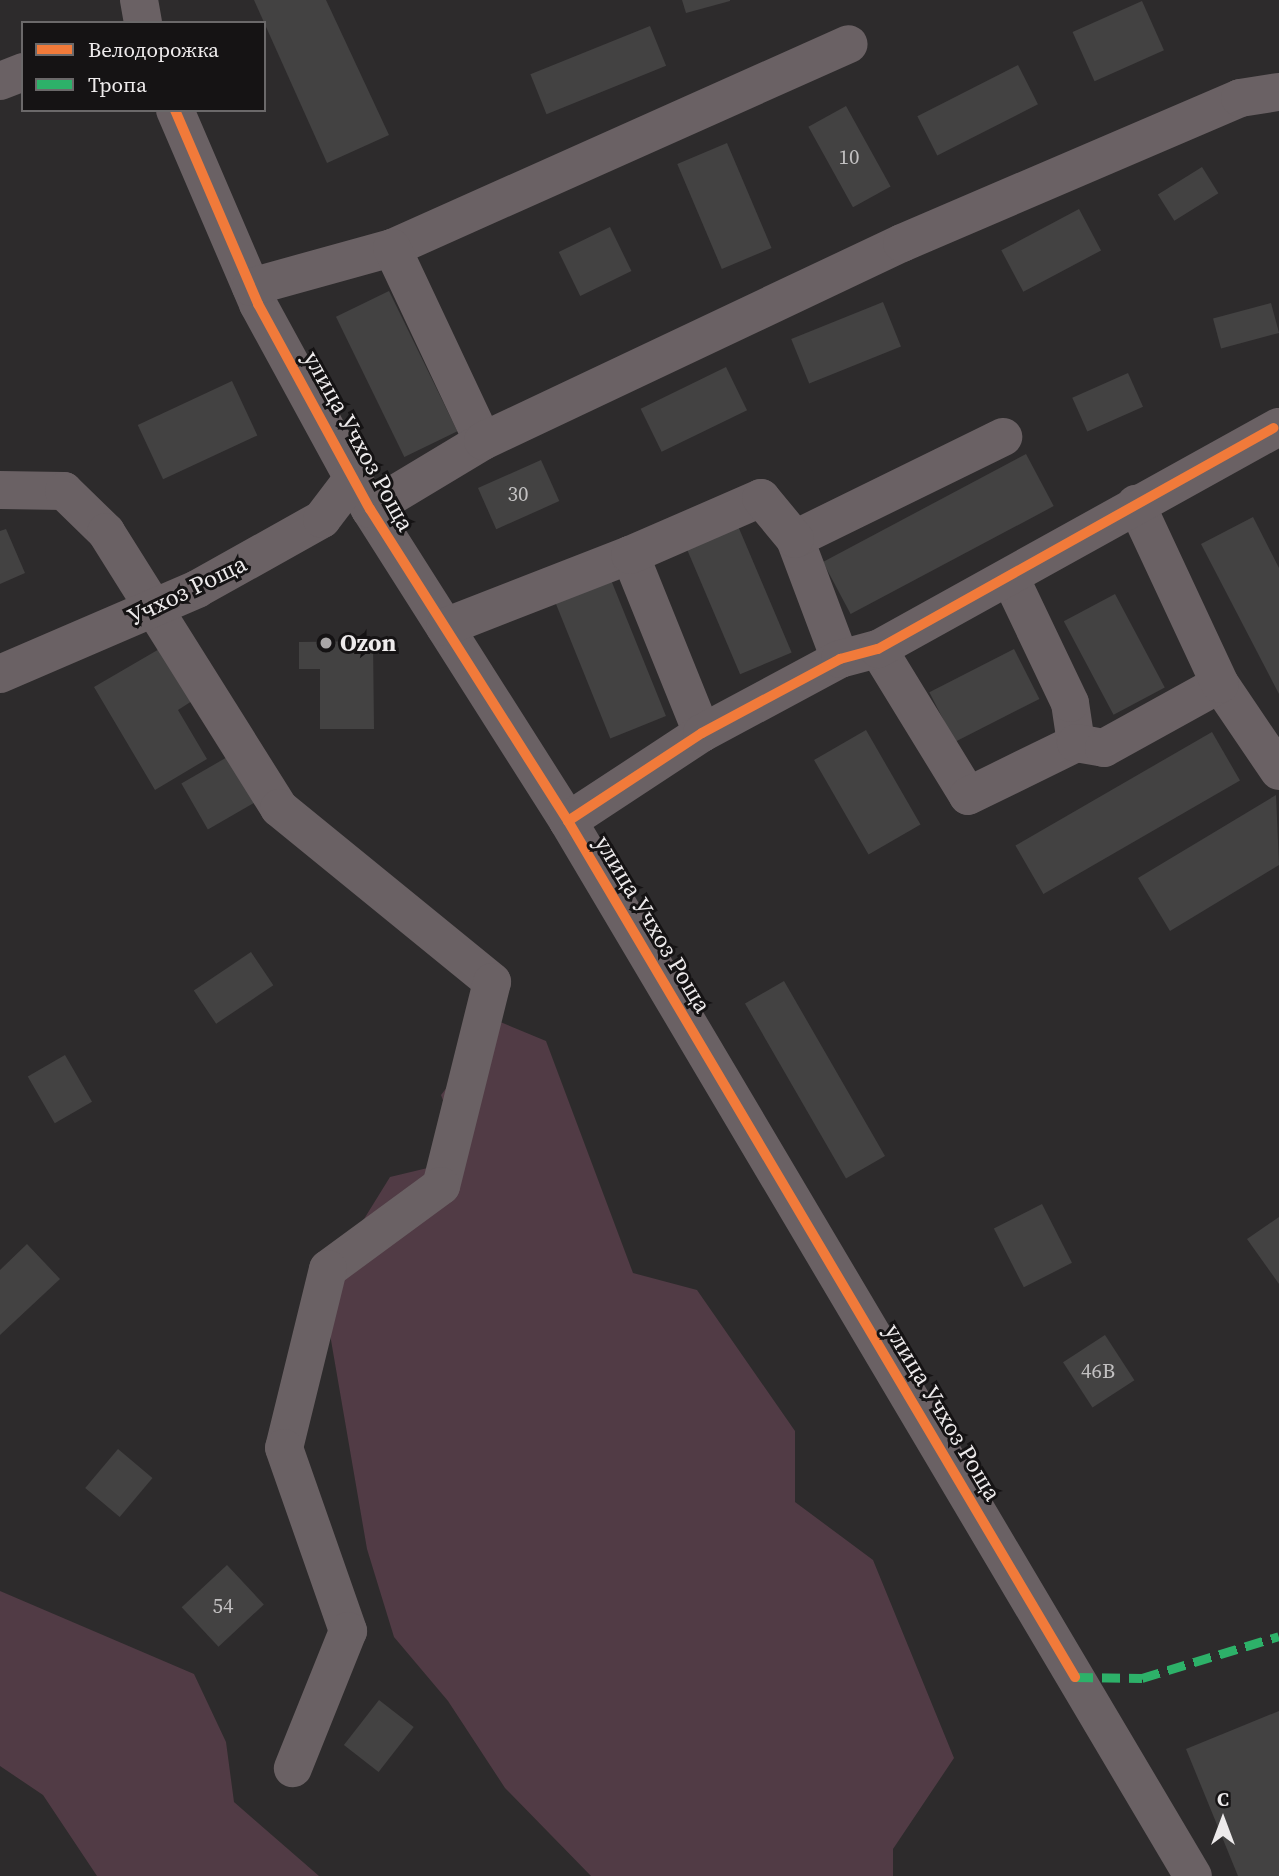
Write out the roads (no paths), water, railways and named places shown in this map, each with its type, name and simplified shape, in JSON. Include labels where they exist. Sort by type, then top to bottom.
[{"type":"street","points":[[139,0],[144,21]]},
{"type":"street","points":[[251,287],[392,248],[849,44]]},
{"type":"street","points":[[0,81],[21,73]]},
{"type":"street","points":[[362,493],[483,441],[902,243],[1240,98],[1279,92]]},
{"type":"street","name":"улица Учхоз Роща","points":[[176,112],[251,287],[362,493],[568,821],[1193,1876]]},
{"type":"street","points":[[392,248],[483,441]]},
{"type":"street","points":[[568,821],[702,733],[840,659],[878,649],[1276,427]]},
{"type":"street","points":[[795,539],[1003,437]]},
{"type":"street","points":[[0,490],[64,491],[106,532],[279,808],[492,982],[441,1186],[328,1269],[284,1448],[348,1631],[293,1768]]},
{"type":"street","name":"Учхоз Роща","points":[[0,674],[152,608],[322,519],[362,493]]},
{"type":"street","points":[[445,627],[630,555],[761,498],[795,539],[840,659]]},
{"type":"street","points":[[1136,504],[1220,684],[1279,771]]},
{"type":"street","points":[[630,555],[702,733]]},
{"type":"street","points":[[1010,576],[1070,703],[1076,743]]},
{"type":"street","points":[[878,649],[968,796],[1076,743],[1104,748],[1220,684]]},
{"type":"place","name":"Ozon","points":[[326,643]]}]
